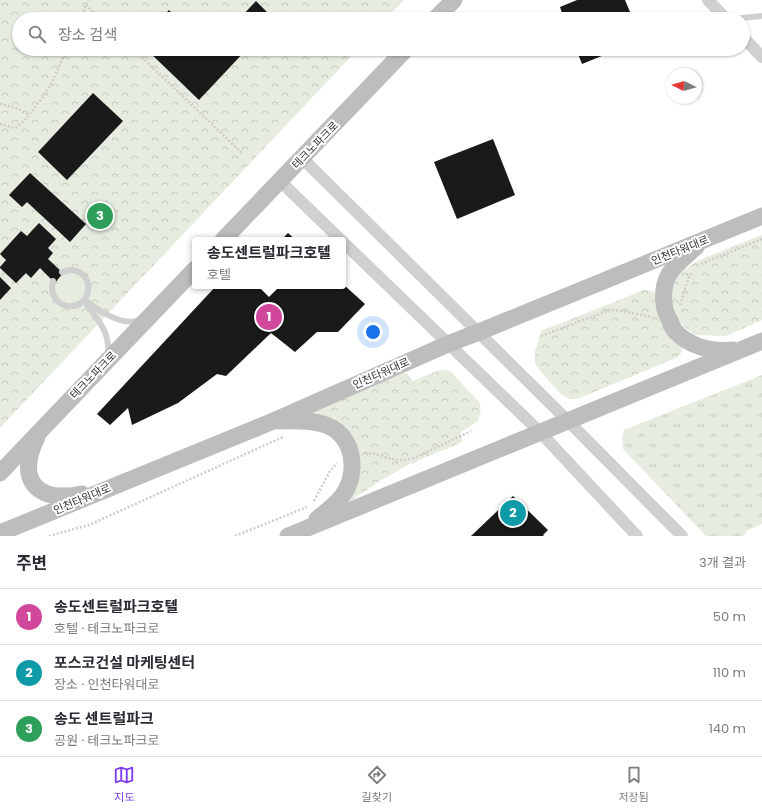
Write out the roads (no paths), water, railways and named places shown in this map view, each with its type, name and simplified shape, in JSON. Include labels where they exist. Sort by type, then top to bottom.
[{"type":"main road","points":[[441,12],[454,0]]},
{"type":"main road","name":"테크노파크로","points":[[226,237],[399,56]]},
{"type":"main road","name":"인천타워대로","points":[[0,533],[101,490],[271,422],[448,344],[762,216]]},
{"type":"main road","points":[[705,239],[678,263],[668,276],[663,290],[664,310],[675,331],[692,344],[714,350],[742,350]]},
{"type":"main road","name":"테크노파크로","points":[[0,473],[192,272]]},
{"type":"main road","points":[[288,536],[762,341]]},
{"type":"main road","points":[[271,422],[301,421],[320,423],[340,432],[346,440],[352,458],[351,480],[343,495],[307,528]]},
{"type":"main road","name":"테크노파크로","points":[[40,430],[30,452],[28,466],[32,483],[38,489],[60,496],[72,496],[101,490]]},
{"type":"street","points":[[436,12],[440,0]]},
{"type":"street","points":[[708,0],[719,12]]},
{"type":"street","points":[[750,44],[762,57]]},
{"type":"street","points":[[302,158],[479,332],[682,536]]},
{"type":"street","points":[[280,181],[338,237]]},
{"type":"street","points":[[346,245],[540,432],[637,536]]},
{"type":"lane","points":[[750,17],[762,16]]},
{"type":"lane","points":[[53,281],[52,293],[59,303],[75,306],[84,300],[88,293],[89,287],[84,275],[79,271],[72,270],[62,272]]},
{"type":"lane","points":[[84,300],[96,309],[117,319],[137,321],[149,316]]},
{"type":"lane","points":[[84,300],[100,321],[106,333],[109,346],[106,362]]},
{"type":"place","name":"송도 센트럴파크","points":[[100,216]]},
{"type":"place","name":"송도센트럴파크호텔","points":[[269,317]]},
{"type":"place","name":"포스코건설 마케팅센터","points":[[513,513]]}]
